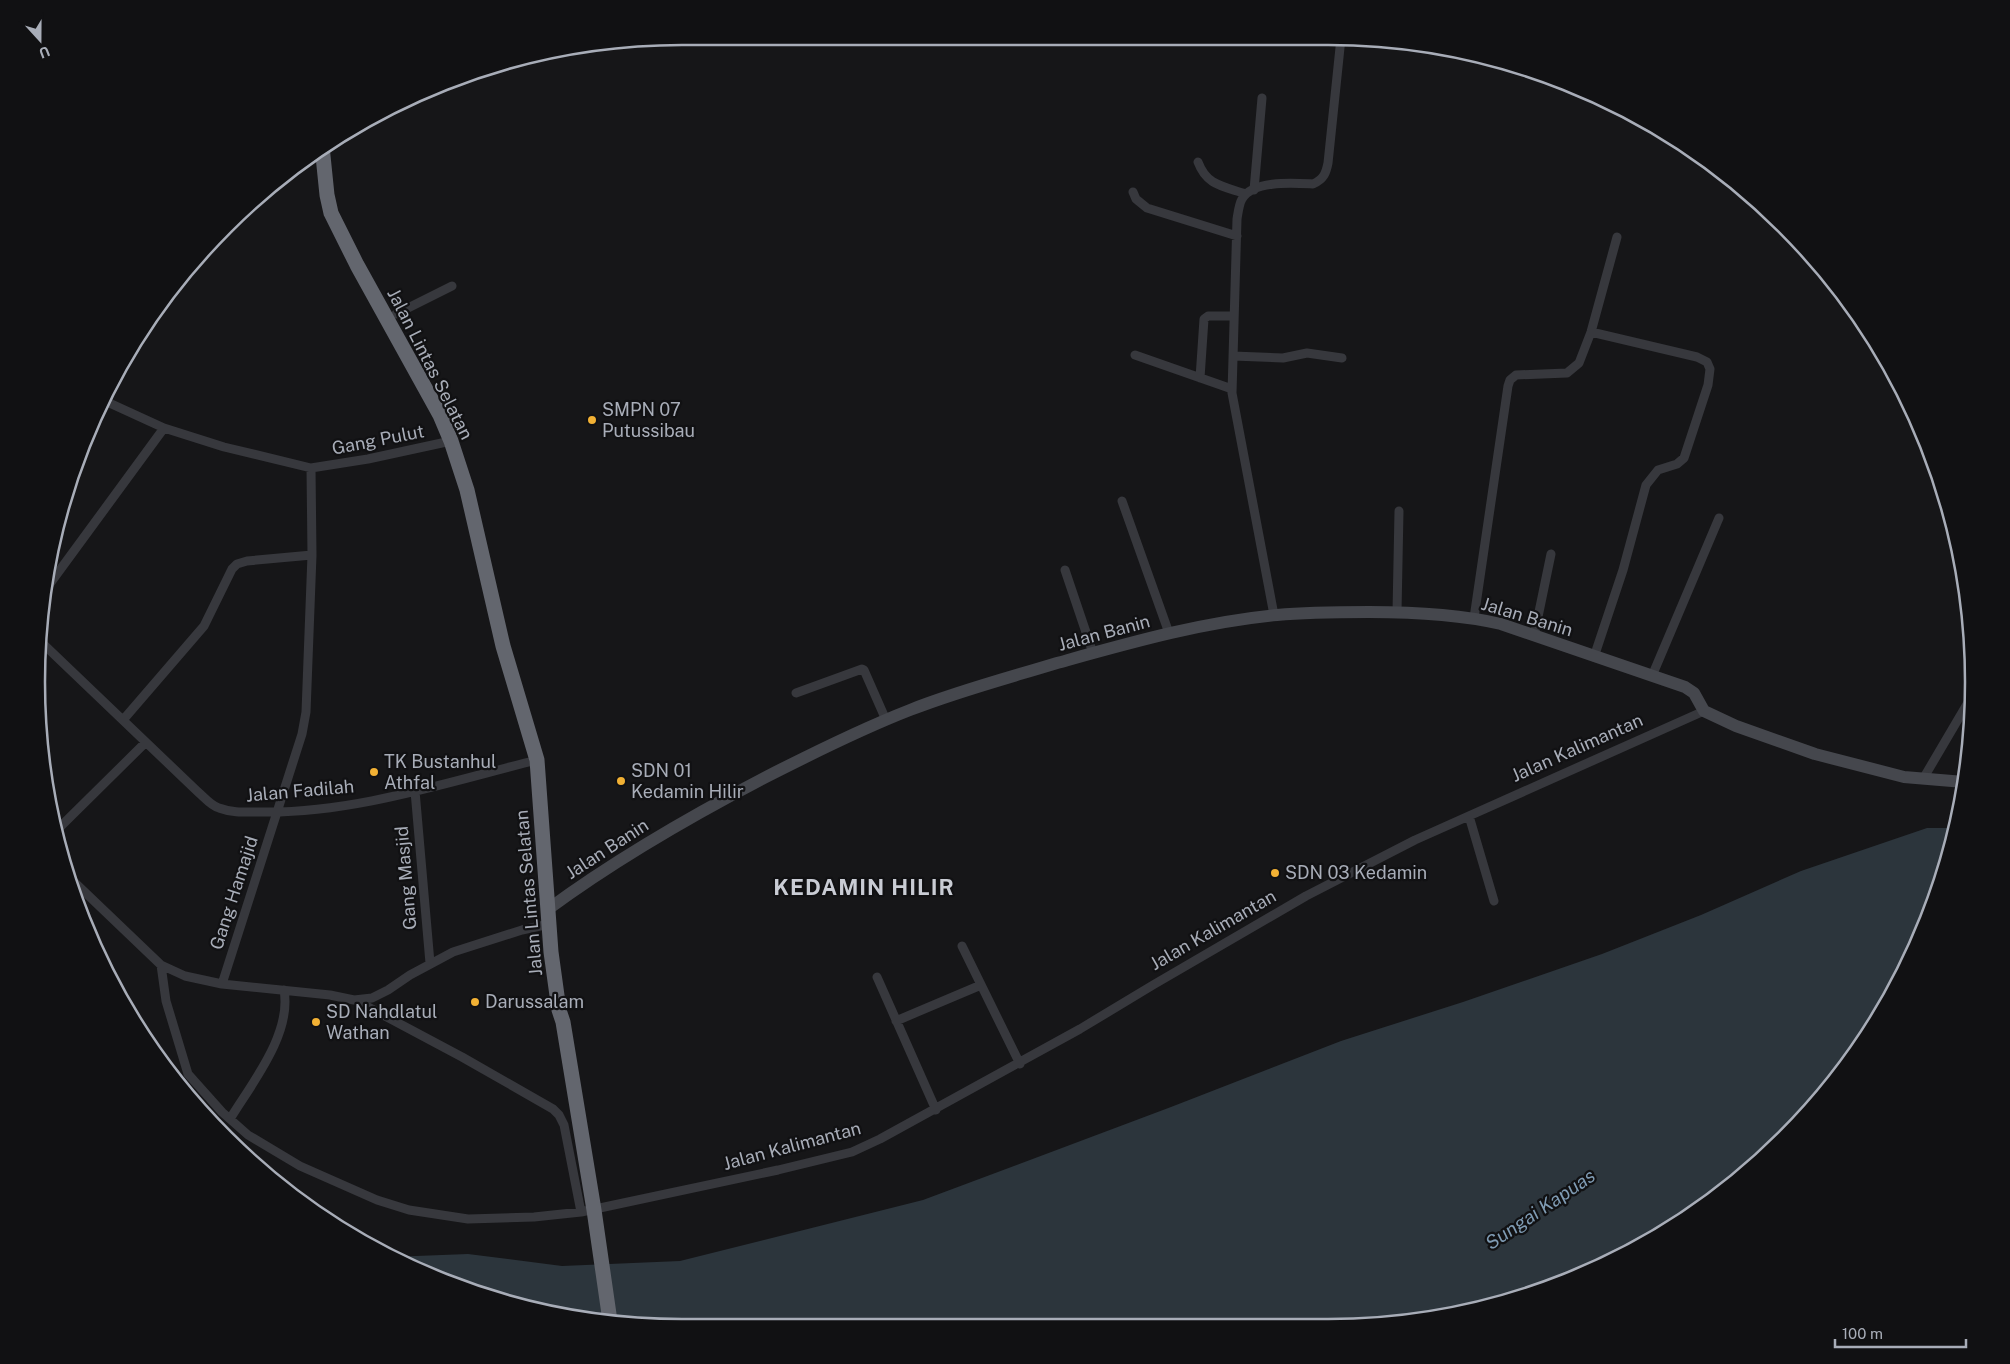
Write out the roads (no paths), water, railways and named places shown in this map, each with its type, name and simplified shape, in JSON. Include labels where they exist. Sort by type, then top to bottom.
[{"type":"highway","name":"Jalan Lintas Selatan","points":[[332,150],[335,187],[340,211],[352,238],[396,314],[451,441],[466,490],[537,760],[552,922],[566,1016],[563,1022],[588,1211],[598,1230],[609,1315]]},
{"type":"highway","name":"Jalan Lintas Selatan","points":[[323,156],[326,195],[331,213],[357,265],[451,419],[464,454],[500,617],[538,724],[546,756],[552,826],[552,922]]},
{"type":"street","points":[[1274,615],[1236,422],[1232,389],[1236,236],[1240,201],[1250,192],[1266,184],[1313,184],[1320,181],[1325,175],[1328,163],[1340,45]]},
{"type":"street","points":[[1250,192],[1262,98]]},
{"type":"street","points":[[1198,162],[1205,177],[1211,182],[1250,192]]},
{"type":"street","points":[[1133,192],[1136,199],[1147,208],[1236,236]]},
{"type":"street","points":[[1474,618],[1510,380],[1516,375],[1559,374],[1573,369],[1578,363],[1591,332],[1617,237]]},
{"type":"street","points":[[396,314],[452,286]]},
{"type":"street","points":[[1200,378],[1204,319],[1208,316],[1234,316]]},
{"type":"street","points":[[1591,332],[1697,357],[1707,362],[1710,369],[1708,385],[1684,458],[1678,464],[1658,470],[1646,485],[1623,570],[1594,656]]},
{"type":"street","points":[[1233,356],[1283,358],[1307,353],[1342,358]]},
{"type":"street","points":[[1135,356],[1232,389]]},
{"type":"street","points":[[110,403],[164,428],[224,448],[311,468]]},
{"type":"street","points":[[53,579],[164,428]]},
{"type":"street","name":"Gang Pulut","points":[[311,468],[368,459],[451,441]]},
{"type":"street","name":"Gang Hamajid","points":[[222,984],[302,734],[306,712],[312,555],[311,468]]},
{"type":"street","points":[[1122,501],[1169,633]]},
{"type":"street","points":[[1397,612],[1399,511]]},
{"type":"street","points":[[1652,676],[1719,518]]},
{"type":"street","points":[[1534,636],[1551,554]]},
{"type":"street","points":[[123,720],[204,626],[223,584],[237,564],[247,561],[312,555]]},
{"type":"street","points":[[1065,570],[1093,653]]},
{"type":"street","name":"Jalan Banin","points":[[78,885],[161,965],[185,976],[222,984],[284,990],[354,1000],[372,998],[430,963],[453,952],[552,922],[636,850],[691,817],[800,760],[886,720],[962,692],[1093,653],[1169,633],[1274,615],[1315,612],[1397,612],[1474,618],[1501,624],[1684,687],[1694,693],[1704,711]]},
{"type":"street","name":"Jalan Fadilah","points":[[46,646],[145,743],[217,808],[234,812],[277,813],[322,809],[415,790],[537,760]]},
{"type":"street","points":[[796,693],[862,669],[866,672],[886,720]]},
{"type":"street","points":[[1923,780],[1964,709]]},
{"type":"street","points":[[1704,711],[1736,726],[1815,754],[1886,774],[1923,780],[1957,782]]},
{"type":"street","name":"Jalan Kalimantan","points":[[161,965],[166,1001],[182,1060],[188,1074],[205,1095],[248,1135],[300,1166],[369,1197],[409,1210],[468,1219],[534,1217],[588,1211],[778,1170],[852,1152],[880,1140],[1020,1064],[1306,896],[1415,840],[1704,711]]},
{"type":"street","points":[[62,825],[145,743]]},
{"type":"street","name":"Gang Masjid","points":[[415,790],[430,963]]},
{"type":"street","points":[[1469,816],[1494,901]]},
{"type":"street","points":[[962,946],[1020,1064]]},
{"type":"street","points":[[877,977],[936,1110]]},
{"type":"street","points":[[896,1021],[981,985]]},
{"type":"street","points":[[230,1119],[266,1061],[282,1025],[286,1004],[284,990]]},
{"type":"street","points":[[354,1000],[462,1057],[553,1109],[559,1115],[564,1125],[588,1211]]},
{"type":"water","name":"Sungai Kapuas","points":[[1927,828],[1948,828],[1931,887],[1917,926],[1880,1001],[1858,1036],[1833,1070],[1807,1102],[1778,1132],[1748,1161],[1716,1187],[1682,1212],[1646,1234],[1572,1271],[1493,1297],[1411,1314],[1370,1318],[640,1318],[558,1307],[517,1297],[438,1271],[407,1256],[468,1254],[562,1266],[680,1261],[923,1200],[1341,1041],[1463,1002],[1602,954],[1701,915],[1801,871]]},
{"type":"place","name":"SMPN 07 Putussibau","points":[[592,420]]},
{"type":"place","name":"TK Bustanhul Athfal","points":[[374,772]]},
{"type":"place","name":"SDN 01 Kedamin Hilir","points":[[621,781]]},
{"type":"place","name":"SDN 03 Kedamin","points":[[1275,873]]},
{"type":"place","name":"Darussalam","points":[[475,1002]]},
{"type":"place","name":"SD Nahdlatul Wathan","points":[[316,1022]]},
{"type":"district","name":"KEDAMIN HILIR","points":[[864,887]]}]
